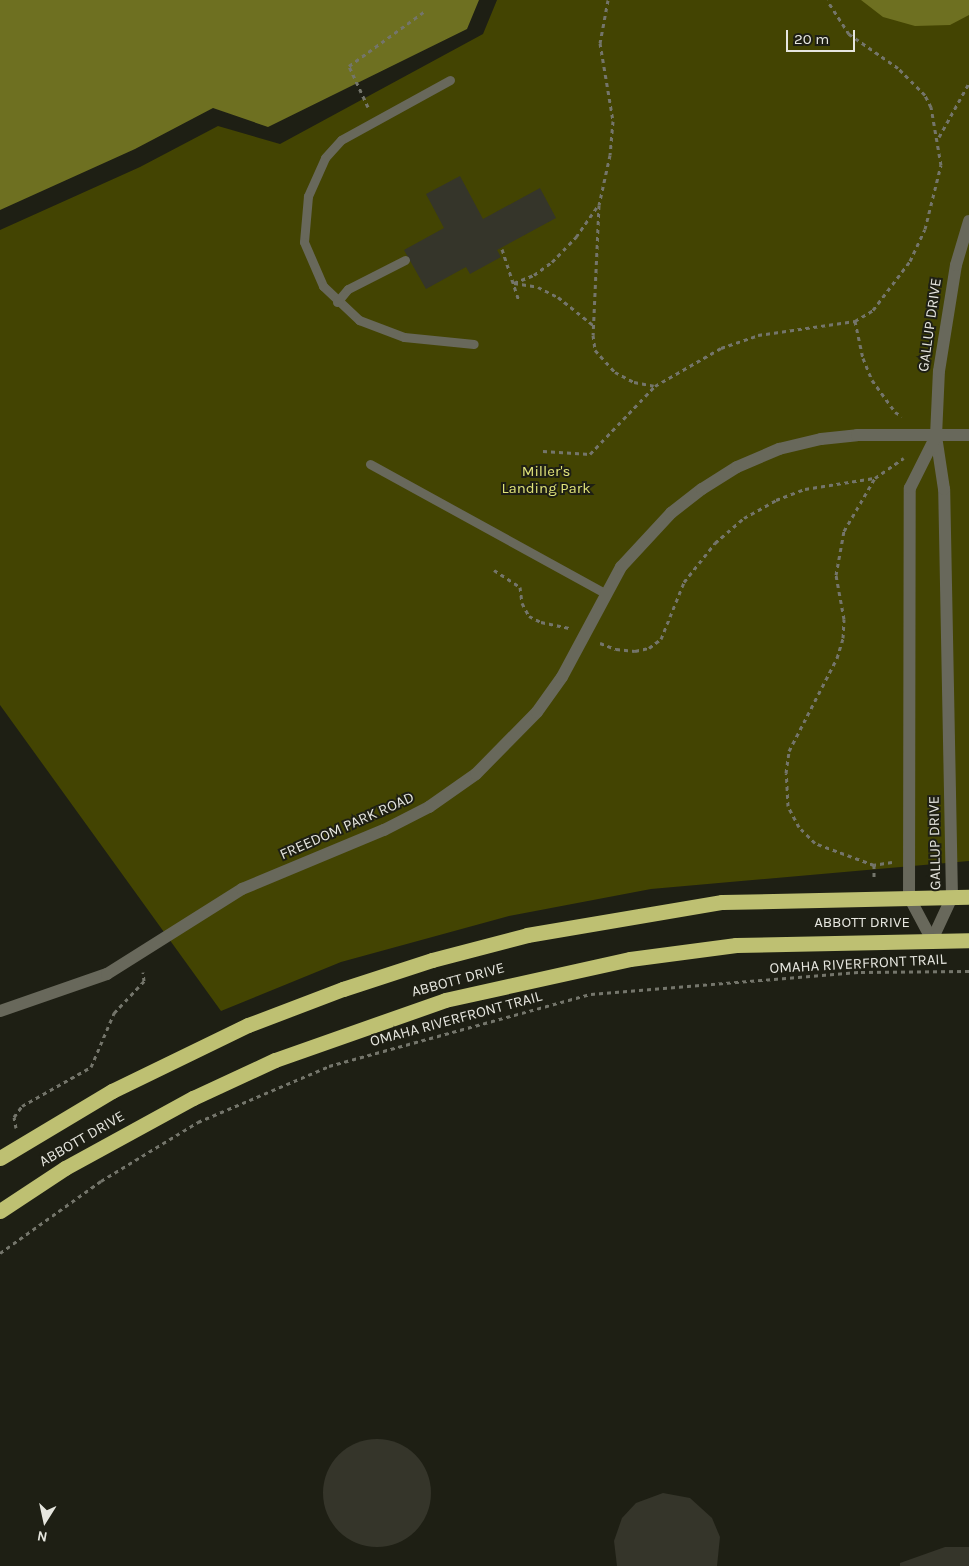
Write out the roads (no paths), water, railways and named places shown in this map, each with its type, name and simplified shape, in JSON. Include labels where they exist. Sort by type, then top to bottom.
[{"type":"highway","name":"ABBOTT DRIVE","points":[[0,1158],[112,1090],[248,1025],[343,989],[432,960],[527,936],[722,902],[969,897]]},
{"type":"highway","name":"ABBOTT DRIVE","points":[[0,1211],[65,1168],[125,1135],[274,1060],[445,1000],[630,959],[736,944],[969,940]]},
{"type":"street","name":"GALLUP DRIVE","points":[[932,940],[952,897],[944,489],[936,436],[945,323],[969,221]]},
{"type":"street","name":"FREEDOM PARK ROAD","points":[[0,1011],[75,987],[135,956],[242,890],[384,830],[429,807],[476,774],[537,712],[562,677],[605,593],[622,567],[671,513],[737,467],[779,449],[821,439],[857,435],[969,435]]},
{"type":"street","name":"GALLUP DRIVE","points":[[932,940],[909,897],[910,488],[936,436]]},
{"type":"lane","points":[[450,80],[373,119],[341,140],[325,158],[308,196],[304,242],[312,266],[337,302],[358,320],[379,330],[404,337],[474,344]]},
{"type":"lane","points":[[337,302],[348,289],[405,260]]},
{"type":"lane","points":[[370,464],[605,593]]},
{"type":"park label","name":"Miller's Landing Park","points":[[546,480]]}]
